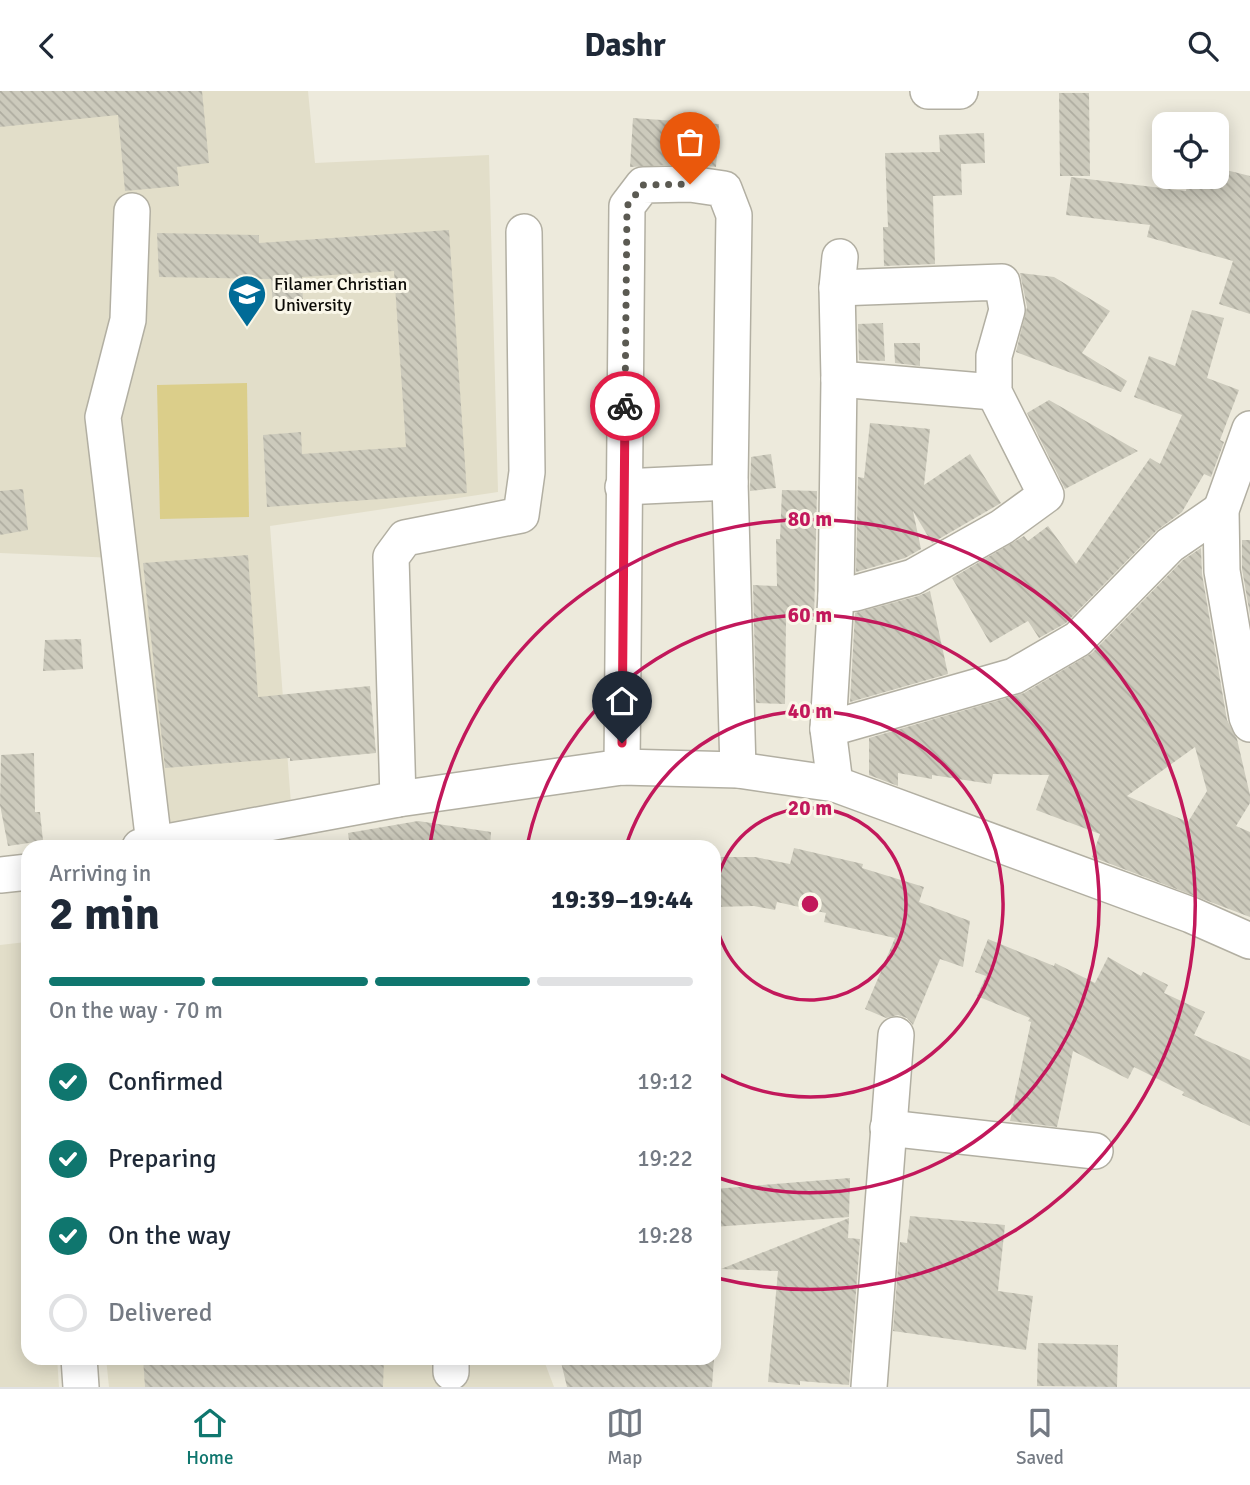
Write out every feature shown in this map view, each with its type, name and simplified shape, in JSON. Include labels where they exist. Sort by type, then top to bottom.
[{"type":"street","points":[[929,91],[960,91]]},
{"type":"street","points":[[622,767],[627,206],[643,185],[690,184],[724,189],[734,215],[730,482],[738,770]]},
{"type":"street","points":[[132,211],[128,320],[103,417],[146,840]]},
{"type":"street","points":[[398,799],[391,557],[405,538],[521,516],[527,472],[524,232]]},
{"type":"street","points":[[835,784],[828,729],[836,595],[839,272],[1002,282],[1007,310],[994,356],[994,391],[1046,495],[1002,527],[913,577],[856,593],[836,595]]},
{"type":"street","points":[[839,379],[994,391]]},
{"type":"street","points":[[1250,429],[1221,510],[1222,572],[1250,725]]},
{"type":"street","points":[[624,487],[730,482]]},
{"type":"street","points":[[828,729],[1014,676],[1077,639],[1170,545],[1221,510]]},
{"type":"street","points":[[179,840],[398,799],[622,767],[738,770],[835,784],[1191,915],[1250,941]]},
{"type":"street","points":[[0,875],[21,873]]},
{"type":"street","points":[[869,1387],[896,1035]]},
{"type":"street","points":[[888,1128],[1095,1151]]},
{"type":"street","points":[[79,1365],[81,1387]]},
{"type":"shaded area","name":"Filamer Christian University","points":[[0,91],[308,91],[315,163],[489,155],[498,492],[270,526],[291,804],[141,828],[115,558],[0,553]]},
{"type":"shaded area","points":[[247,383],[249,517],[160,519],[157,385]]},
{"type":"shaded area","points":[[21,943],[21,1365],[57,1365],[59,1387],[0,1387],[0,945]]},
{"type":"shaded area","points":[[107,1365],[546,1365],[554,1387],[109,1387]]},
{"type":"building","points":[[0,91],[202,91],[209,163],[177,167],[179,186],[125,191],[118,115],[0,127]]},
{"type":"building","points":[[1059,93],[1089,93],[1090,176],[1060,176]]},
{"type":"building","points":[[633,118],[719,124],[716,167],[690,164],[630,167]]},
{"type":"building","points":[[984,133],[985,163],[961,164],[962,195],[933,196],[935,264],[884,266],[883,227],[888,227],[885,153],[940,152],[939,135]]},
{"type":"building","points":[[1229,171],[1250,176],[1250,314],[1219,304],[1233,261],[1147,237],[1150,225],[1066,215],[1071,177],[1152,187],[1152,189],[1229,189]]},
{"type":"building","points":[[449,230],[467,493],[267,507],[263,435],[301,432],[302,454],[406,447],[394,271],[302,277],[303,304],[273,306],[271,279],[159,277],[157,233],[259,235],[259,243]]},
{"type":"building","points":[[1020,273],[1054,277],[1110,311],[1082,353],[1127,381],[1121,392],[1016,352],[1027,307]]},
{"type":"building","points":[[1192,310],[1224,318],[1207,378],[1239,390],[1220,440],[1224,442],[1211,477],[1204,474],[1182,512],[1156,531],[1066,623],[1039,638],[1028,621],[990,643],[952,578],[1024,536],[1028,541],[1048,526],[1076,564],[1150,458],[1160,464],[1182,415],[1134,397],[1149,356],[1175,366]]},
{"type":"building","points":[[883,323],[885,361],[859,360],[858,324]]},
{"type":"building","points":[[894,343],[920,343],[920,366],[895,363]]},
{"type":"building","points":[[1049,400],[1138,451],[1065,489],[1027,413]]},
{"type":"building","points":[[870,423],[930,429],[924,485],[970,454],[1001,503],[932,543],[913,511],[921,549],[905,558],[856,572],[858,477],[864,478]]},
{"type":"building","points":[[771,454],[776,488],[750,491],[751,457]]},
{"type":"building","points":[[23,489],[28,530],[0,535],[0,491]]},
{"type":"building","points":[[782,490],[817,491],[814,620],[786,619],[785,704],[756,703],[753,585],[777,586],[776,539],[780,539]]},
{"type":"building","points":[[1242,540],[1250,540],[1250,615],[1242,569]]},
{"type":"building","points":[[1201,548],[1202,574],[1227,720],[1237,739],[1250,795],[1250,803],[1236,826],[1250,832],[1250,917],[1092,857],[1100,834],[1036,810],[1049,775],[993,774],[991,784],[898,773],[898,786],[869,775],[869,738],[1024,693],[1092,653],[1183,560]],"holes":[[[1195,747],[1207,791],[1188,822],[1127,796]]]},
{"type":"building","points":[[248,555],[258,697],[370,686],[376,753],[165,768],[143,563]]},
{"type":"building","points":[[930,591],[948,674],[850,702],[855,613]]},
{"type":"building","points":[[81,639],[83,669],[43,671],[45,640]]},
{"type":"building","points":[[34,753],[35,812],[40,812],[43,840],[21,840],[21,844],[8,846],[0,805],[1,755]]},
{"type":"building","points":[[418,821],[491,832],[490,840],[349,840],[348,833]]},
{"type":"building","points":[[794,848],[863,864],[862,868],[924,887],[919,902],[970,921],[963,967],[940,959],[913,1025],[907,1018],[898,1015],[886,1018],[865,1009],[895,938],[824,922],[826,913],[777,902],[775,910],[754,906],[721,907],[721,857],[755,857],[790,864]]},
{"type":"building","points":[[988,939],[1054,966],[1055,963],[1095,983],[1108,957],[1141,976],[1143,972],[1168,985],[1164,993],[1205,1012],[1194,1035],[1250,1060],[1250,1126],[1182,1095],[1184,1092],[1134,1067],[1128,1079],[1073,1051],[1057,1127],[1010,1121],[1031,1022],[1028,1021],[1030,1018],[977,996],[986,976],[975,972]]},
{"type":"building","points":[[850,1178],[849,1217],[721,1226],[721,1188]]},
{"type":"building","points":[[910,1216],[1005,1225],[998,1291],[1033,1296],[1026,1350],[893,1331],[900,1242],[907,1243]]},
{"type":"building","points":[[849,1218],[848,1238],[860,1239],[849,1385],[800,1381],[800,1385],[768,1382],[778,1271],[721,1269]]},
{"type":"building","points":[[1038,1343],[1118,1345],[1117,1387],[1037,1386]]},
{"type":"building","points":[[143,1365],[384,1365],[383,1387],[145,1387]]},
{"type":"building","points":[[562,1365],[714,1365],[712,1387],[567,1387]]},
{"type":"way so far","points":[[625,406],[627,206],[643,185],[690,184]]},
{"type":"place","name":"Filamer Christian University","points":[[247,328]]},
{"type":"route","points":[[622,743],[625,406]]}]
